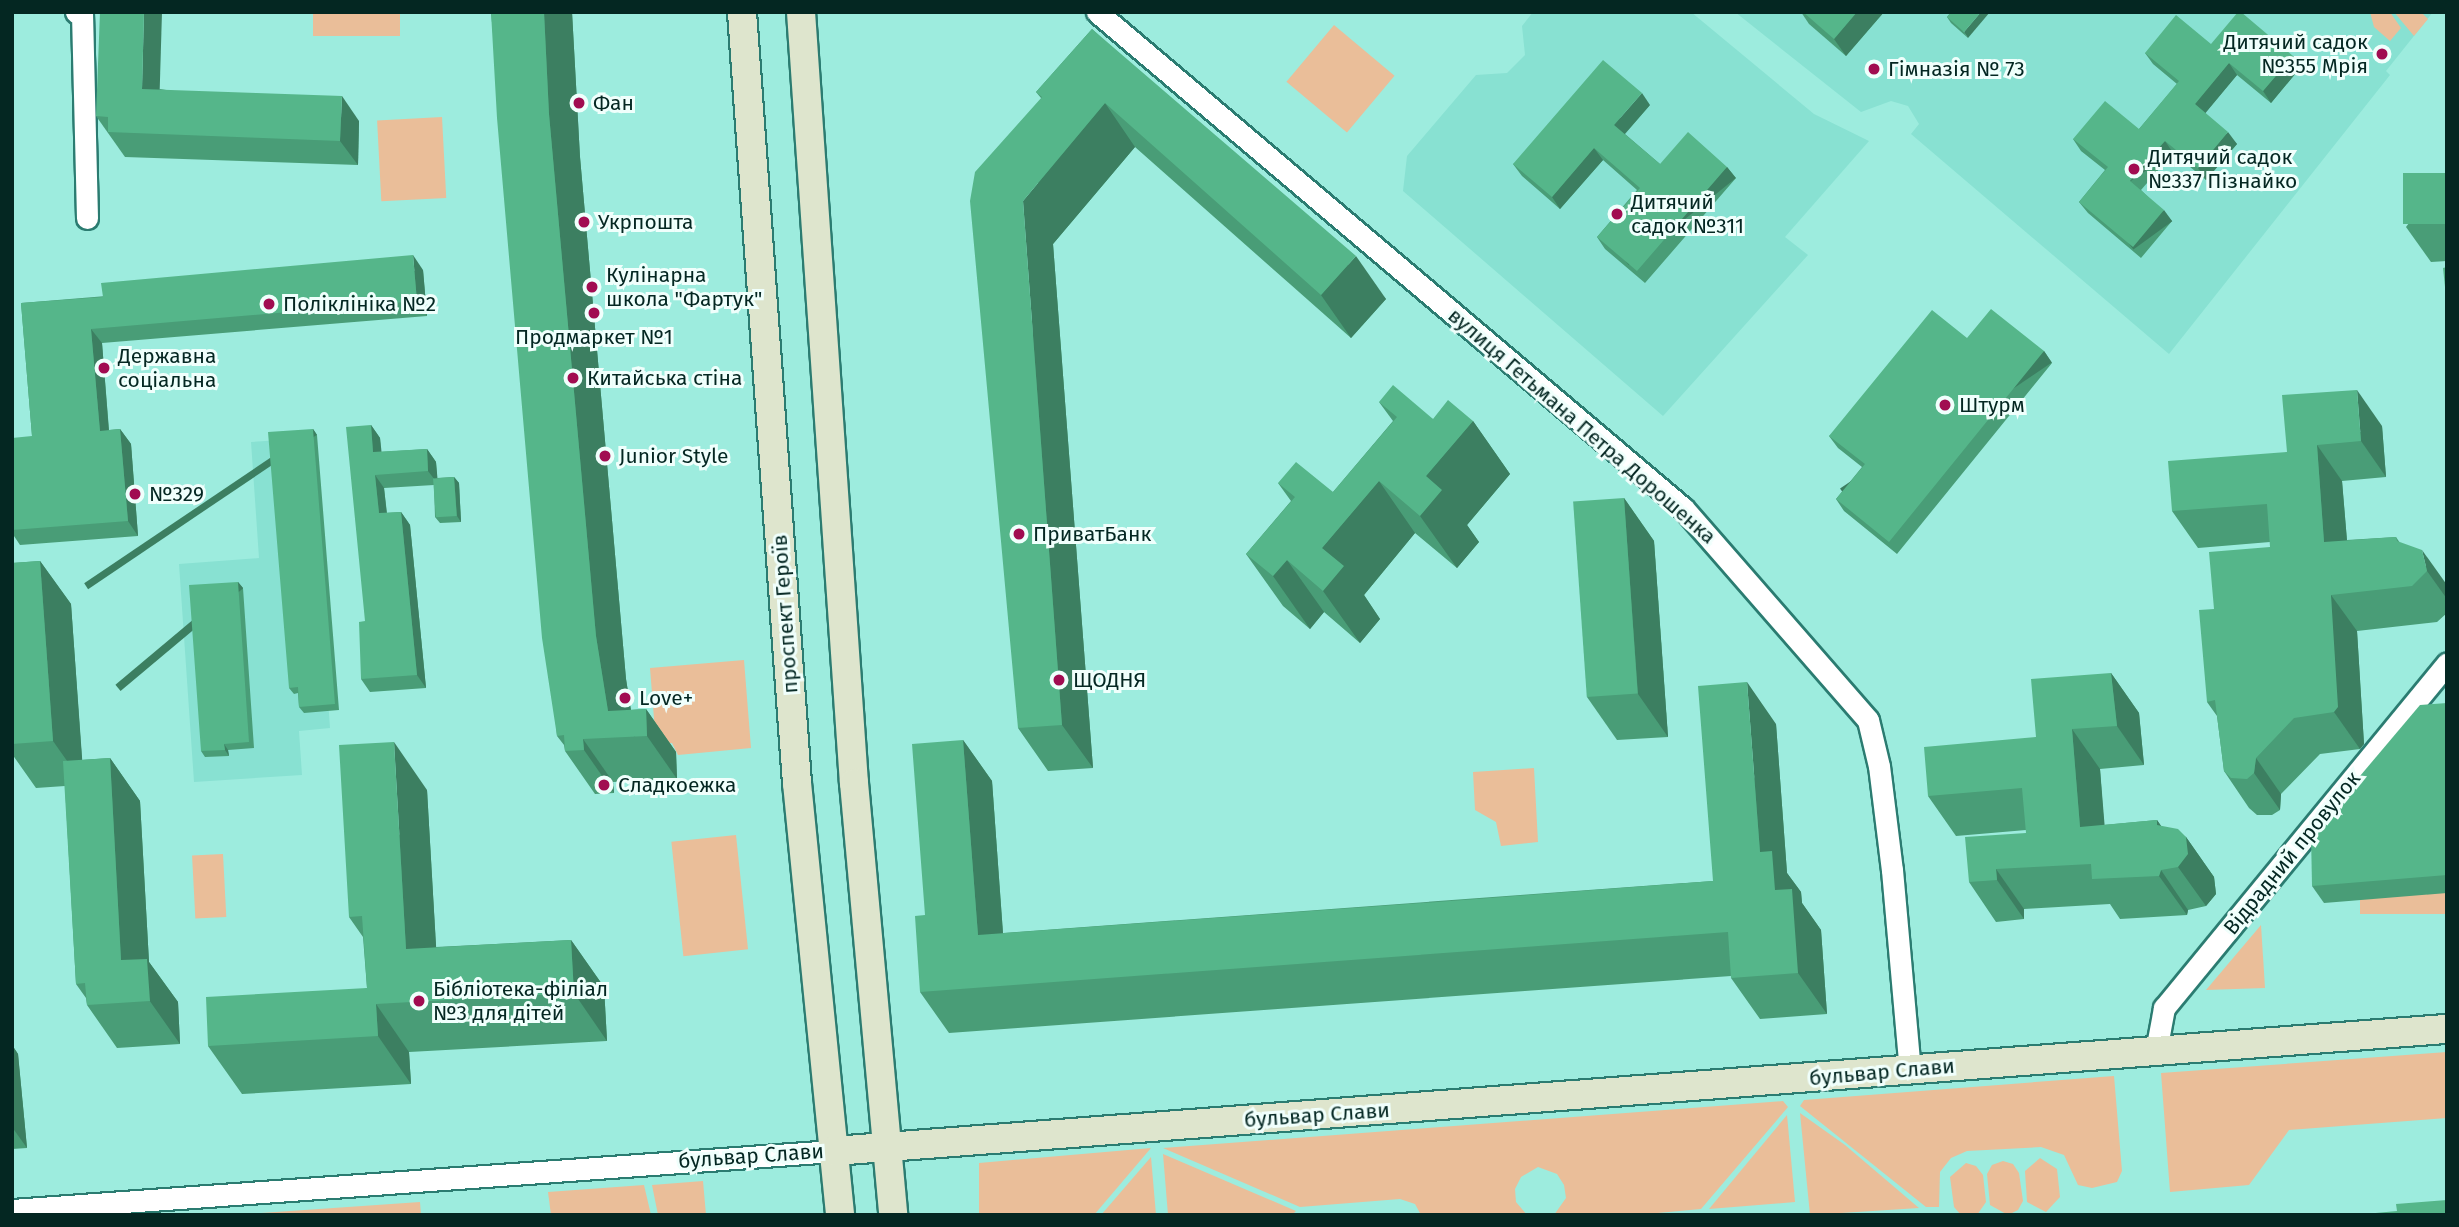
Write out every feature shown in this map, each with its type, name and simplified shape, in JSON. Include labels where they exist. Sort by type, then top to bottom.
[{"type":"main road","name":"проспект Героїв","points":[[742,12],[797,783],[840,1215]]},
{"type":"main road","points":[[801,12],[854,783],[893,1215]]},
{"type":"main road","name":"бульвар Слави","points":[[834,1151],[2447,1029]]},
{"type":"street","points":[[76,12],[82,13],[87,218]]},
{"type":"street","name":"вулиця Гетьмана Петра Дорошенка","points":[[1097,12],[1683,508],[1868,720],[1879,766],[1890,857],[1910,1070]]},
{"type":"street","name":"Відрадний провулок","points":[[2156,1051],[2164,1008],[2447,663]]},
{"type":"street","name":"бульвар Слави","points":[[12,1210],[187,1205],[834,1151]]},
{"type":"shaded area","points":[[313,12],[400,12],[400,36],[313,36]]},
{"type":"shaded area","name":"Дитячий садок №311","points":[[1533,12],[1691,12],[1814,114],[1869,141],[1785,237],[1808,255],[1663,416],[1403,191],[1407,156],[1476,75],[1507,73],[1525,55],[1522,26]]},
{"type":"shaded area","name":"Дитячий садок №337 Пізнайко","points":[[1735,12],[2433,12],[2386,71],[2390,75],[2169,354],[1911,134],[1919,124],[1908,106],[1891,101],[1861,112]]},
{"type":"shaded area","points":[[2370,12],[2390,12],[2401,28],[2390,41],[2374,27]]},
{"type":"shaded area","points":[[2394,12],[2421,12],[2428,19],[2414,36]]},
{"type":"shaded area","points":[[1334,25],[1395,76],[1347,132],[1286,82]]},
{"type":"shaded area","points":[[442,117],[446,198],[381,201],[377,120]]},
{"type":"shaded area","points":[[310,438],[330,728],[299,731],[302,775],[194,782],[179,564],[259,558],[251,442]]},
{"type":"shaded area","points":[[744,660],[751,748],[678,755],[672,743],[656,744],[650,668]]},
{"type":"shaded area","points":[[1534,768],[1538,842],[1501,846],[1496,822],[1475,810],[1473,772]]},
{"type":"shaded area","points":[[736,835],[748,949],[683,956],[671,842]]},
{"type":"shaded area","points":[[223,854],[226,917],[195,919],[192,856]]},
{"type":"shaded area","points":[[2360,893],[2447,893],[2447,914],[2360,914]]},
{"type":"shaded area","points":[[2261,925],[2265,988],[2206,990]]},
{"type":"shaded area","points":[[2447,1052],[2447,1118],[2289,1130],[2249,1185],[2170,1192],[2161,1073]]},
{"type":"shaded area","points":[[2114,1076],[2122,1171],[2117,1182],[2092,1188],[2078,1185],[2064,1155],[2041,1147],[1967,1151],[1951,1158],[1940,1172],[1939,1207],[1926,1207],[1800,1106],[1804,1100]]},
{"type":"shaded area","points":[[1783,1101],[1788,1107],[1701,1209],[1636,1215],[1554,1215],[1566,1198],[1564,1185],[1557,1174],[1538,1167],[1521,1177],[1515,1189],[1516,1202],[1527,1215],[1421,1215],[1415,1204],[1400,1199],[1300,1207],[1163,1148]]},
{"type":"shaded area","points":[[1800,1113],[1845,1145],[1919,1208],[1810,1215]]},
{"type":"shaded area","points":[[1787,1115],[1795,1202],[1709,1209]]},
{"type":"shaded area","points":[[1151,1148],[1094,1215],[979,1215],[979,1163]]},
{"type":"shaded area","points":[[1163,1154],[1296,1211],[1292,1215],[1168,1215]]},
{"type":"shaded area","points":[[1151,1157],[1156,1215],[1101,1215]]},
{"type":"shaded area","points":[[2040,1158],[2057,1169],[2060,1197],[2046,1212],[2027,1202],[2025,1171]]},
{"type":"shaded area","points":[[2003,1161],[2013,1164],[2019,1173],[2023,1201],[2018,1210],[2008,1215],[1990,1205],[1987,1174],[1992,1165]]},
{"type":"shaded area","points":[[1966,1163],[1976,1166],[1983,1175],[1986,1202],[1977,1215],[1961,1215],[1954,1207],[1950,1177]]},
{"type":"shaded area","points":[[703,1181],[706,1215],[658,1215],[652,1185]]},
{"type":"shaded area","points":[[644,1185],[651,1215],[551,1215],[548,1192]]},
{"type":"shaded area","points":[[420,1202],[421,1215],[234,1215]]},
{"type":"building","points":[[100,12],[144,12],[142,89],[342,96],[340,141],[108,132],[108,117],[96,116]]},
{"type":"building","points":[[491,12],[544,12],[549,114],[596,636],[608,711],[646,709],[647,736],[583,739],[584,750],[565,751],[564,735],[557,736],[542,638],[497,118]]},
{"type":"building","points":[[1803,12],[1857,12],[1834,39]]},
{"type":"building","points":[[1951,12],[1981,12],[1964,32],[1947,17]]},
{"type":"building","points":[[2238,12],[2293,56],[2263,91],[2229,63],[2195,104],[2228,132],[2198,168],[2165,141],[2130,181],[2164,210],[2133,247],[2079,202],[2108,167],[2073,139],[2105,101],[2139,129],[2179,81],[2145,53],[2176,15],[2211,44]]},
{"type":"building","points":[[1092,29],[1356,256],[1321,295],[1105,103],[1023,201],[1062,725],[1018,728],[970,201],[975,172],[1042,97],[1036,92]]},
{"type":"building","points":[[1603,60],[1642,93],[1614,125],[1660,164],[1688,132],[1727,167],[1637,271],[1597,237],[1640,188],[1594,148],[1552,197],[1513,164]]},
{"type":"building","points":[[2403,173],[2447,173],[2447,224],[2403,224]]},
{"type":"building","points":[[413,255],[417,301],[91,329],[100,431],[120,429],[128,521],[12,530],[12,438],[32,436],[21,303],[103,297],[101,283]]},
{"type":"building","points":[[2447,267],[2447,306],[2443,268]]},
{"type":"building","name":"Штурм","points":[[1991,309],[2044,351],[1889,542],[1836,499],[1865,464],[1829,436],[1932,310],[1967,338]]},
{"type":"building","points":[[1393,385],[1433,419],[1448,400],[1473,421],[1426,476],[1442,490],[1420,516],[1379,481],[1322,548],[1344,566],[1323,591],[1287,560],[1273,576],[1246,554],[1295,497],[1278,483],[1296,462],[1333,492],[1397,417],[1379,402]]},
{"type":"building","points":[[2357,390],[2361,441],[2317,445],[2324,542],[2396,537],[2397,541],[2422,550],[2427,571],[2412,586],[2331,595],[2338,707],[2334,712],[2294,718],[2256,758],[2254,773],[2247,779],[2231,778],[2224,771],[2215,700],[2207,702],[2199,610],[2214,609],[2209,552],[2270,547],[2267,504],[2172,511],[2168,461],[2287,452],[2282,395]]},
{"type":"building","points":[[371,425],[373,452],[427,449],[428,471],[375,475],[379,513],[401,512],[417,675],[361,679],[359,622],[365,621],[346,427]]},
{"type":"building","points":[[313,429],[335,704],[299,707],[298,687],[289,688],[268,432]]},
{"type":"building","points":[[454,477],[457,516],[436,517],[433,478]]},
{"type":"building","points":[[1624,498],[1638,694],[1587,697],[1573,502]]},
{"type":"building","points":[[40,561],[53,741],[12,744],[12,563]]},
{"type":"building","points":[[238,582],[249,742],[224,744],[225,750],[201,751],[189,585]]},
{"type":"building","points":[[2111,673],[2117,726],[2072,729],[2080,827],[2157,820],[2157,825],[2178,829],[2186,837],[2188,854],[2178,867],[2161,870],[2159,876],[2092,879],[2091,864],[1996,869],[1997,880],[1969,882],[1965,837],[2026,833],[2022,788],[1928,796],[1924,747],[2036,737],[2031,679]]},
{"type":"building","points":[[1747,682],[1760,852],[1772,851],[1775,890],[1792,889],[1798,973],[1731,978],[1728,932],[920,992],[915,916],[925,915],[912,744],[963,740],[978,935],[1437,902],[1713,881],[1698,686]]},
{"type":"building","points":[[2447,703],[2447,875],[2312,886],[2311,834],[2420,705]]},
{"type":"building","points":[[394,742],[406,949],[571,940],[574,993],[376,1004],[378,1036],[208,1046],[206,997],[367,988],[362,916],[349,917],[339,745]]},
{"type":"building","points":[[110,758],[121,960],[147,959],[150,1001],[87,1005],[85,983],[76,984],[63,761]]},
{"type":"building","points":[[2447,1200],[2447,1215],[2354,1215],[2397,1211],[2396,1204]]},
{"type":"place","name":"Дитячий садок №355 Мрія","points":[[2382,54]]},
{"type":"place","name":"Гімназія № 73","points":[[1874,69]]},
{"type":"place","name":"Фан","points":[[579,103]]},
{"type":"place","name":"Дитячий садок №337 Пізнайко","points":[[2134,169]]},
{"type":"place","name":"Дитячий садок №311","points":[[1617,214]]},
{"type":"place","name":"Укрпошта","points":[[584,222]]},
{"type":"place","name":"Кулінарна школа \"Фартук\"","points":[[592,287]]},
{"type":"place","name":"Поліклініка №2","points":[[269,304]]},
{"type":"place","name":"Продмаркет №1","points":[[594,313]]},
{"type":"place","name":"Державна соціальна","points":[[104,368]]},
{"type":"place","name":"Китайська стіна","points":[[573,378]]},
{"type":"place","name":"Штурм","points":[[1945,405]]},
{"type":"place","name":"Junior Style","points":[[605,456]]},
{"type":"place","name":"№329","points":[[135,494]]},
{"type":"place","name":"ПриватБанк","points":[[1019,534]]},
{"type":"place","name":"ЩОДНЯ","points":[[1059,680]]},
{"type":"place","name":"Love+","points":[[625,698]]},
{"type":"place","name":"Сладкоежка","points":[[604,785]]},
{"type":"place","name":"Бібліотека-філіал №3 для дітей","points":[[419,1001]]}]
